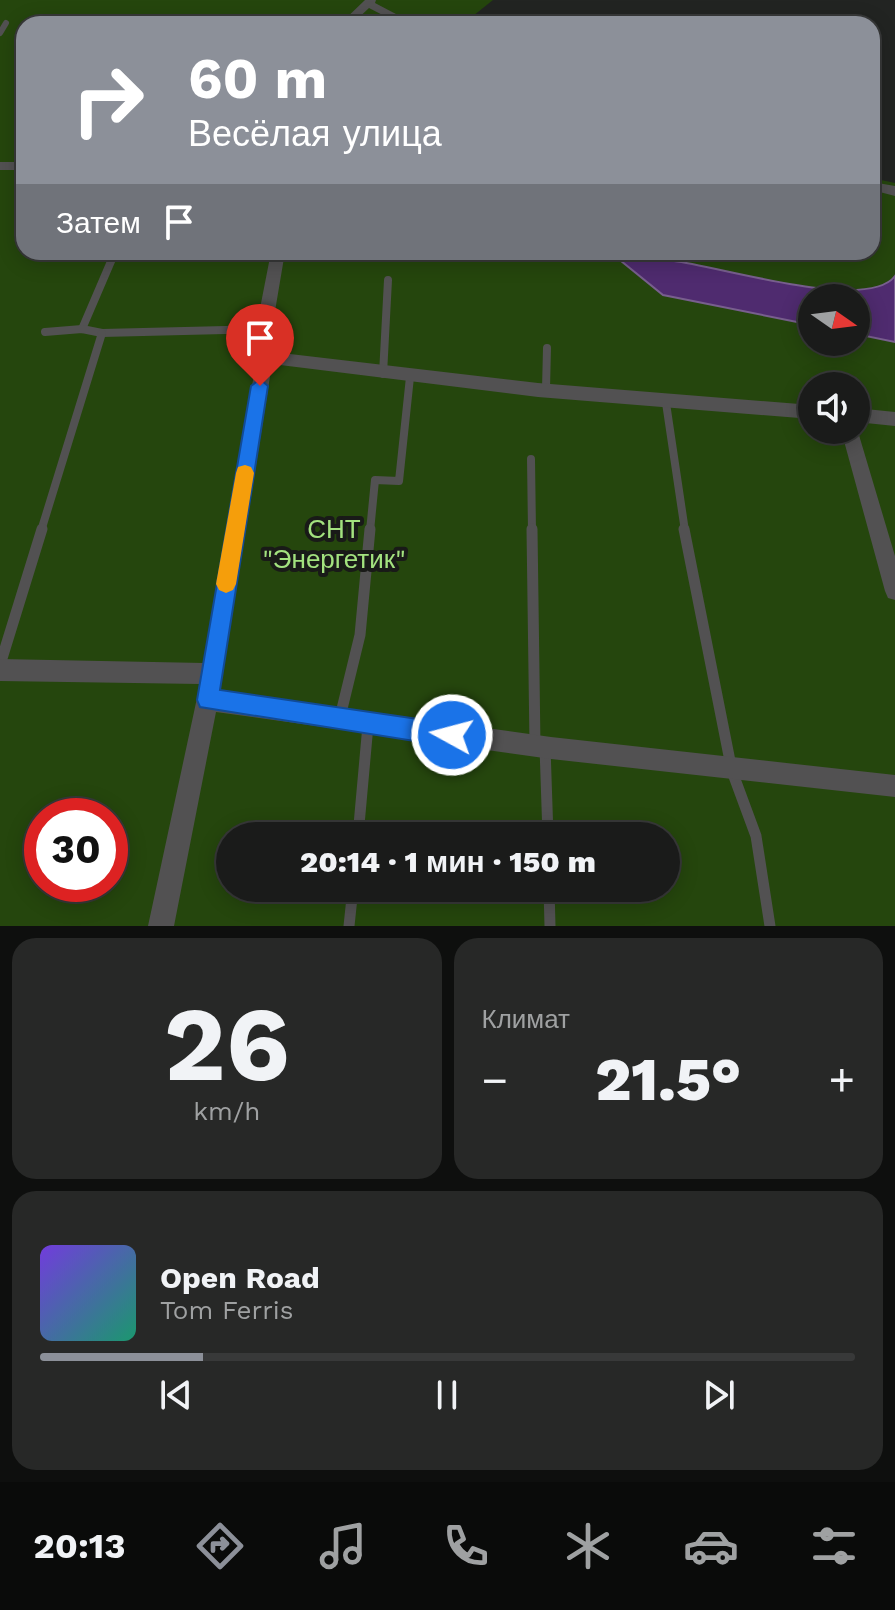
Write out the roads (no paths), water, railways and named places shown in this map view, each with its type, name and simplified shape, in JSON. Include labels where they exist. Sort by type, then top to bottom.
[{"type":"street","points":[[354,16],[369,2],[394,16]]},
{"type":"street","points":[[161,926],[208,700],[265,357],[264,329],[277,260]]},
{"type":"street","points":[[265,357],[410,377],[666,403],[798,411]]},
{"type":"street","points":[[870,416],[895,419]]},
{"type":"street","points":[[854,444],[890,564],[895,591]]},
{"type":"street","points":[[0,668],[211,674]]},
{"type":"street","points":[[208,700],[368,725],[732,771],[895,786]]},
{"type":"lane","points":[[0,33],[6,23]]},
{"type":"lane","points":[[82,329],[112,260]]},
{"type":"lane","points":[[383,374],[388,280]]},
{"type":"lane","points":[[45,332],[82,329],[102,333],[264,329]]},
{"type":"lane","points":[[0,668],[102,333]]},
{"type":"lane","points":[[546,389],[547,348]]},
{"type":"lane","points":[[340,720],[360,635],[375,480],[399,481],[410,377]]},
{"type":"lane","points":[[666,403],[685,534],[732,771],[756,836],[770,926]]},
{"type":"lane","points":[[531,459],[540,746],[547,822]]},
{"type":"lane","points":[[359,822],[368,725]]},
{"type":"lane","points":[[349,926],[352,902]]},
{"type":"lane","points":[[549,902],[550,926]]},
{"type":"park label","name":"СНТ \"Энергетик\"","points":[[334,544]]}]
